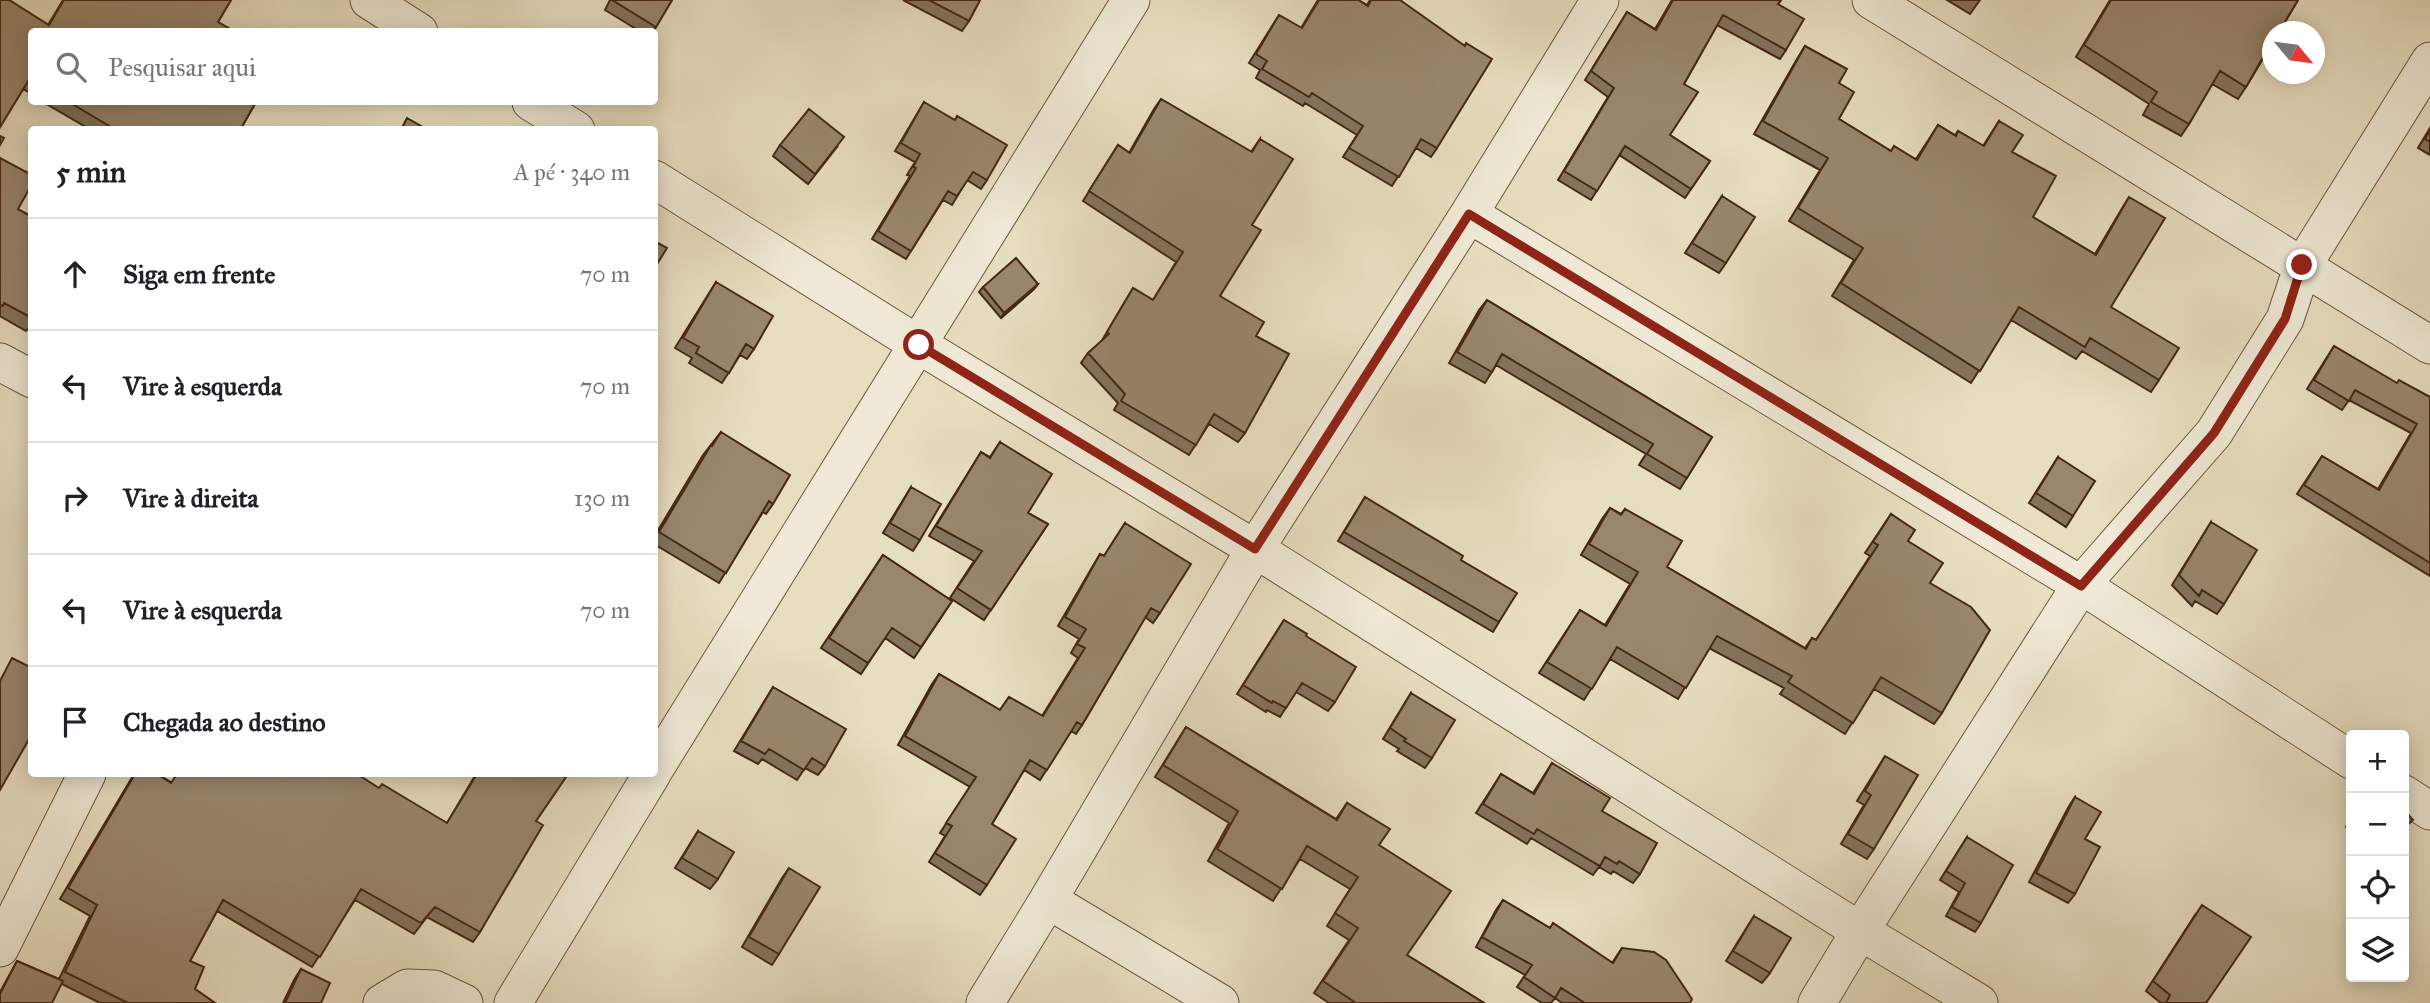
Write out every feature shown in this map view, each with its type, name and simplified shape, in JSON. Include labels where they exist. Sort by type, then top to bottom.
[{"type":"street","points":[[369,0],[413,28]]},
{"type":"street","points":[[658,754],[668,717],[919,345],[1131,0]]},
{"type":"street","points":[[985,1003],[1255,549],[1469,214],[1600,0]]},
{"type":"street","points":[[1871,0],[2430,345]]},
{"type":"street","points":[[1817,1003],[1860,931],[2081,586],[2214,433],[2285,319],[2302,265],[2430,61]]},
{"type":"street","points":[[536,105],[570,126]]},
{"type":"street","points":[[658,182],[919,345],[1255,549],[1860,931],[1979,1003]]},
{"type":"street","points":[[1469,214],[2081,586],[2346,757]]},
{"type":"street","points":[[0,362],[28,377]]},
{"type":"street","points":[[0,948],[86,777]]},
{"type":"street","points":[[513,1003],[650,777]]},
{"type":"street","points":[[2409,797],[2430,811]]},
{"type":"street","points":[[1048,900],[1220,1003]]},
{"type":"street","points":[[382,1003],[407,988],[434,989],[464,1003]]},
{"type":"building","points":[[0,0],[9,0],[49,25],[64,0],[231,0],[218,22],[228,28],[28,28],[28,81],[0,127]]},
{"type":"building","points":[[612,0],[672,0],[656,27]]},
{"type":"building","points":[[929,0],[980,0],[969,21]]},
{"type":"building","points":[[1319,0],[1358,0],[1368,6],[1371,0],[1400,0],[1465,46],[1466,43],[1492,59],[1437,148],[1421,139],[1399,177],[1349,148],[1363,126],[1312,93],[1309,97],[1262,69],[1267,61],[1256,54],[1279,15],[1302,28]]},
{"type":"building","points":[[1673,0],[1781,0],[1778,4],[1804,19],[1786,50],[1723,15],[1684,84],[1698,92],[1670,135],[1710,161],[1691,189],[1625,146],[1597,191],[1564,171],[1614,88],[1591,71],[1627,12],[1656,30]]},
{"type":"building","points":[[2111,0],[2298,0],[2286,21],[2262,21],[2262,59],[2246,87],[2220,71],[2189,124],[2151,102],[2157,92],[2084,45]]},
{"type":"building","points":[[1805,46],[1847,69],[1839,83],[1854,92],[1839,119],[1891,151],[1894,146],[1917,160],[1938,125],[1956,136],[1958,131],[1984,146],[1999,121],[2023,135],[2012,152],[2056,176],[2033,217],[2096,255],[2129,197],[2165,218],[2111,307],[2179,348],[2159,380],[2090,338],[2085,347],[2019,307],[1980,371],[1841,283],[1863,248],[1798,208],[1828,158],[1763,121]]},
{"type":"building","points":[[1161,99],[1252,152],[1260,139],[1293,159],[1252,225],[1261,230],[1220,296],[1264,322],[1256,336],[1289,354],[1245,433],[1214,414],[1196,445],[1121,401],[1125,394],[1088,353],[1109,334],[1107,332],[1133,288],[1153,300],[1183,252],[1089,191],[1118,145],[1130,153]]},
{"type":"building","points":[[924,102],[955,120],[957,116],[1007,145],[987,180],[973,172],[957,196],[948,191],[911,251],[878,231],[916,168],[913,167],[920,154],[901,143]]},
{"type":"building","points":[[74,105],[254,105],[242,126],[109,126]]},
{"type":"building","points":[[809,109],[844,137],[815,174],[780,145]]},
{"type":"building","points":[[407,118],[421,126],[403,126]]},
{"type":"building","points":[[0,158],[28,173],[28,191],[18,209],[28,215],[28,316],[4,303],[3,306],[0,305]]},
{"type":"building","points":[[1722,196],[1755,217],[1726,263],[1692,243]]},
{"type":"building","points":[[658,243],[667,248],[658,263]]},
{"type":"building","points":[[1016,258],[1038,284],[1004,313],[983,287]]},
{"type":"building","points":[[716,282],[773,316],[754,349],[746,344],[729,373],[696,353],[699,347],[683,338]]},
{"type":"building","points":[[1487,300],[1712,437],[1687,478],[1647,454],[1653,444],[1502,354],[1492,372],[1457,352]]},
{"type":"building","points":[[2334,346],[2397,383],[2399,380],[2430,397],[2430,563],[2304,485],[2322,456],[2379,490],[2417,424],[2355,390],[2349,401],[2314,380]]},
{"type":"building","points":[[721,432],[790,475],[773,504],[769,501],[726,573],[659,532]]},
{"type":"building","points":[[1000,442],[1052,474],[1028,513],[1048,524],[991,610],[957,588],[982,551],[936,526],[981,452],[990,458]]},
{"type":"building","points":[[2058,457],[2095,481],[2073,516],[2036,493]]},
{"type":"building","points":[[911,487],[941,504],[920,540],[890,523]]},
{"type":"building","points":[[1365,497],[1463,556],[1461,560],[1517,593],[1499,622],[1344,532]]},
{"type":"building","points":[[1610,508],[1621,515],[1625,509],[1682,541],[1667,567],[1806,649],[1812,638],[1816,640],[1878,545],[1873,542],[1891,514],[1915,530],[1908,541],[1943,563],[1930,583],[1971,607],[1990,630],[1942,713],[1881,677],[1853,723],[1788,682],[1792,676],[1717,636],[1686,688],[1617,647],[1592,689],[1547,662],[1580,610],[1606,626],[1638,572],[1589,544]]},
{"type":"building","points":[[2211,522],[2257,550],[2224,604],[2202,590],[2199,596],[2179,575]]},
{"type":"building","points":[[1125,523],[1191,564],[1160,613],[1151,608],[1082,725],[1077,722],[1047,770],[1030,760],[992,824],[1016,839],[987,885],[935,853],[952,826],[946,823],[976,777],[905,736],[939,674],[1000,710],[1009,697],[1043,716],[1085,648],[1077,644],[1086,629],[1065,617],[1100,554],[1104,556]]},
{"type":"building","points":[[883,555],[952,601],[921,647],[892,628],[868,663],[829,638]]},
{"type":"building","points":[[1284,620],[1356,667],[1335,702],[1302,683],[1286,708],[1273,701],[1272,703],[1243,685]]},
{"type":"building","points":[[12,658],[28,666],[28,741],[0,790],[0,681]]},
{"type":"building","points":[[773,687],[846,729],[825,766],[812,758],[804,770],[769,749],[765,754],[741,741]]},
{"type":"building","points":[[1411,693],[1455,720],[1432,758],[1404,741],[1406,739],[1390,728]]},
{"type":"building","points":[[1186,727],[1337,820],[1347,803],[1390,829],[1379,845],[1451,891],[1407,955],[1484,1003],[1356,1003],[1323,981],[1358,928],[1335,913],[1358,877],[1307,846],[1282,889],[1217,849],[1238,811],[1163,765]]},
{"type":"building","points":[[1885,756],[1918,775],[1874,849],[1848,834],[1871,795],[1865,791]]},
{"type":"building","points":[[1552,763],[1610,798],[1602,811],[1657,843],[1640,874],[1619,861],[1617,864],[1605,857],[1600,866],[1537,829],[1534,834],[1483,804],[1501,774],[1534,794]]},
{"type":"building","points":[[133,777],[162,777],[171,783],[175,777],[362,777],[379,788],[382,784],[447,823],[475,777],[566,777],[536,821],[543,825],[480,932],[435,907],[421,923],[361,889],[320,957],[223,900],[190,961],[204,967],[195,989],[215,1003],[128,1003],[65,972],[97,905],[68,888]]},
{"type":"building","points":[[2075,797],[2101,812],[2085,839],[2100,847],[2075,894],[2036,873]]},
{"type":"building","points":[[698,831],[734,852],[718,879],[682,858]]},
{"type":"building","points":[[1967,837],[2013,865],[1981,923],[1952,907],[1965,883],[1946,871]]},
{"type":"building","points":[[789,868],[820,887],[779,954],[749,937]]},
{"type":"building","points":[[1503,900],[1550,928],[1553,923],[1613,963],[1622,948],[1654,952],[1666,960],[1692,999],[1690,1003],[1585,1003],[1561,988],[1555,998],[1524,977],[1532,965],[1482,937]]},
{"type":"building","points":[[2202,905],[2251,937],[2206,1003],[2166,1003],[2170,995],[2153,981]]},
{"type":"building","points":[[1754,916],[1791,938],[1770,973],[1733,951]]},
{"type":"building","points":[[17,961],[63,981],[52,1003],[0,1003],[0,994]]},
{"type":"building","points":[[301,969],[330,983],[321,1003],[285,1003]]},
{"type":"route","points":[[919,345],[1255,549],[1469,214],[2081,586],[2214,433],[2285,319],[2302,265]]}]
